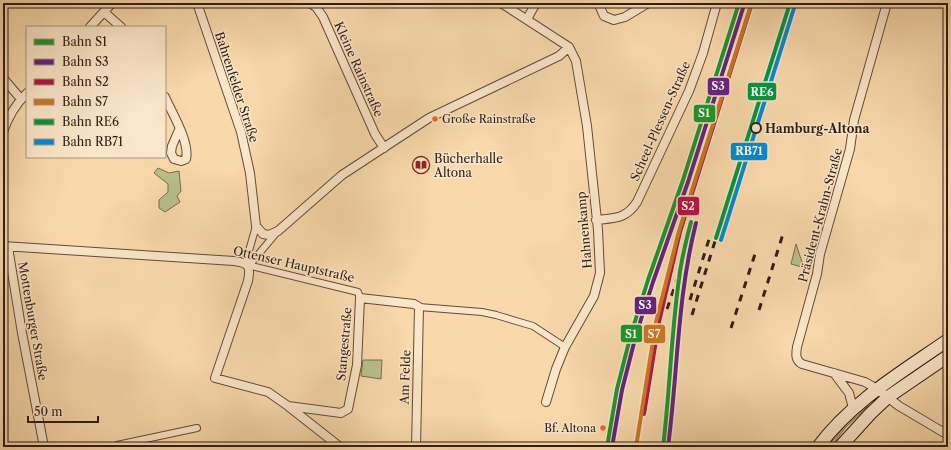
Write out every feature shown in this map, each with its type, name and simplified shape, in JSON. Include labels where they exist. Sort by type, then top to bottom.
[{"type":"main road","points":[[818,447],[835,426],[853,408],[877,389],[948,340]]},
{"type":"main road","points":[[927,370],[929,362],[948,349]]},
{"type":"main road","points":[[840,447],[888,397],[948,356]]},
{"type":"street","points":[[91,26],[112,3]]},
{"type":"street","name":"Kleine Rainstraße","points":[[310,3],[316,7],[323,17],[375,134],[384,148]]},
{"type":"street","points":[[247,265],[252,262],[278,231],[342,175],[435,115],[559,56],[569,47],[501,3]]},
{"type":"street","points":[[527,19],[536,3]]},
{"type":"street","points":[[598,3],[604,16],[611,20],[620,20],[648,3]]},
{"type":"street","name":"Scheel-Plessen-Straße","points":[[596,220],[622,216],[631,211],[637,202],[689,91],[703,53],[717,3]]},
{"type":"street","name":"Präsident-Krahn-Straße","points":[[834,373],[800,362],[797,356],[797,347],[817,274],[820,254],[850,150],[854,120],[887,3]]},
{"type":"street","name":"Bahrenfelder Straße","points":[[197,4],[242,132],[250,173],[256,226],[247,258],[247,265],[250,268],[248,281],[215,378],[268,392],[288,406]]},
{"type":"street","points":[[104,12],[120,26]]},
{"type":"street","name":"Hahnenkamp","points":[[546,402],[556,369],[565,347],[591,302],[598,284],[600,262],[587,126],[576,61],[569,47]]},
{"type":"street","points":[[3,78],[24,96],[15,107],[3,132]]},
{"type":"street","points":[[166,99],[179,130]]},
{"type":"street","points":[[256,226],[263,234],[269,235],[278,231]]},
{"type":"street","name":"Ottenser Hauptstraße","points":[[5,246],[234,261],[358,292],[360,298],[414,304],[419,307],[482,312],[496,315],[533,326],[565,347]]},
{"type":"street","name":"Mottenburger Straße","points":[[5,246],[44,447]]},
{"type":"street","name":"Stangestraße","points":[[288,406],[341,413],[348,408],[357,365],[360,298]]},
{"type":"street","name":"Am Felde","points":[[416,447],[419,307]]},
{"type":"street","points":[[834,373],[865,382],[877,389],[899,406],[948,435]]},
{"type":"street","points":[[834,373],[849,393],[853,408]]},
{"type":"street","points":[[288,406],[340,447]]},
{"type":"street","points":[[114,447],[117,445],[198,428]]},
{"type":"green space","points":[[158,168],[169,173],[179,171],[181,191],[177,196],[180,202],[165,212],[159,208],[159,200],[168,192],[168,184],[154,173]]},
{"type":"green space","points":[[796,244],[803,265],[802,267],[791,264]]},
{"type":"green space","points":[[363,360],[382,360],[381,379],[361,376]]},
{"type":"green space","points":[[867,404],[868,406],[845,428],[831,447],[827,447],[844,427]]},
{"type":"railway","points":[[667,309],[694,230]]},
{"type":"railway","points":[[759,310],[783,234]]},
{"type":"railway","points":[[690,300],[710,236]]},
{"type":"railway","points":[[692,315],[716,238]]},
{"type":"railway","points":[[731,328],[756,251]]},
{"type":"rail line","name":"S1","points":[[607,447],[617,389],[631,334],[683,180],[739,3]]},
{"type":"rail line","name":"S2","points":[[644,414],[659,322],[680,232],[752,3]]},
{"type":"rail line","name":"RE6","points":[[716,238],[790,3]]},
{"type":"rail line","name":"S3","points":[[612,447],[622,390],[636,335],[688,182],[744,5]]},
{"type":"rail line","name":"S7","points":[[636,447],[656,322],[679,231],[751,5]]},
{"type":"rail line","name":"RB71","points":[[721,240],[795,5]]},
{"type":"rail line","name":"S1","points":[[663,447],[676,300],[682,258],[691,222]]},
{"type":"rail line","name":"S3","points":[[668,447],[681,307],[696,223]]},
{"type":"place","name":"Große Rainstraße","points":[[435,119]]},
{"type":"place","name":"Hamburg-Altona","points":[[756,128]]},
{"type":"place","name":"Bücherhalle Altona","points":[[421,165]]},
{"type":"place","name":"Bf. Altona","points":[[603,428]]}]
